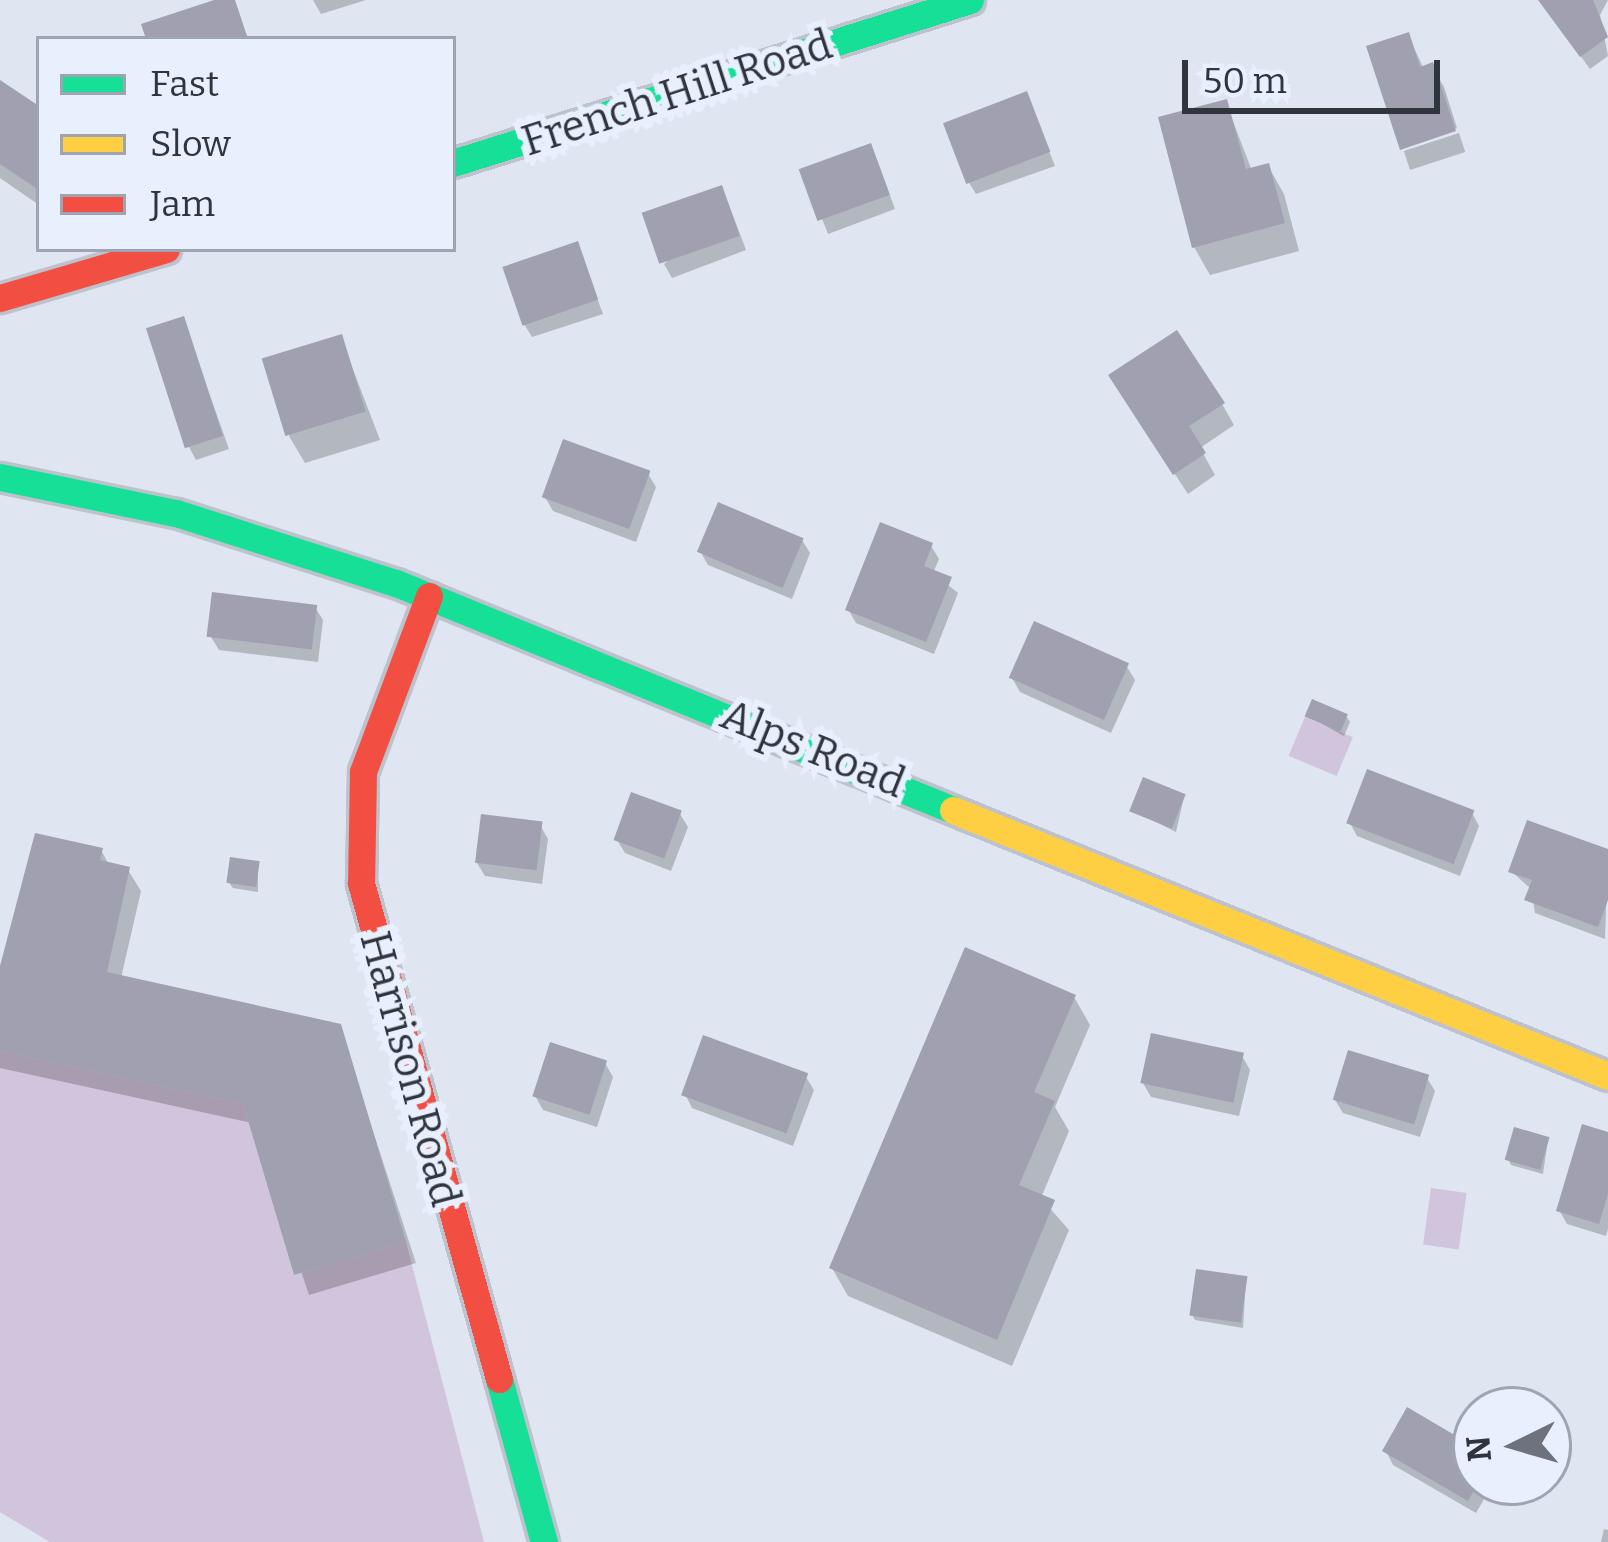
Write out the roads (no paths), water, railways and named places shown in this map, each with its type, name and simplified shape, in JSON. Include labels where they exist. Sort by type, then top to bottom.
[{"type":"main road","name":"French Hill Road","points":[[456,162],[970,0]]},
{"type":"main road","points":[[0,298],[156,252]]},
{"type":"main road","points":[[0,446],[63,490]]},
{"type":"main road","name":"Alps Road","points":[[0,476],[176,513],[429,596],[1608,1076]]},
{"type":"main road","name":"Harrison Road","points":[[429,596],[362,772],[361,883],[544,1542]]}]
